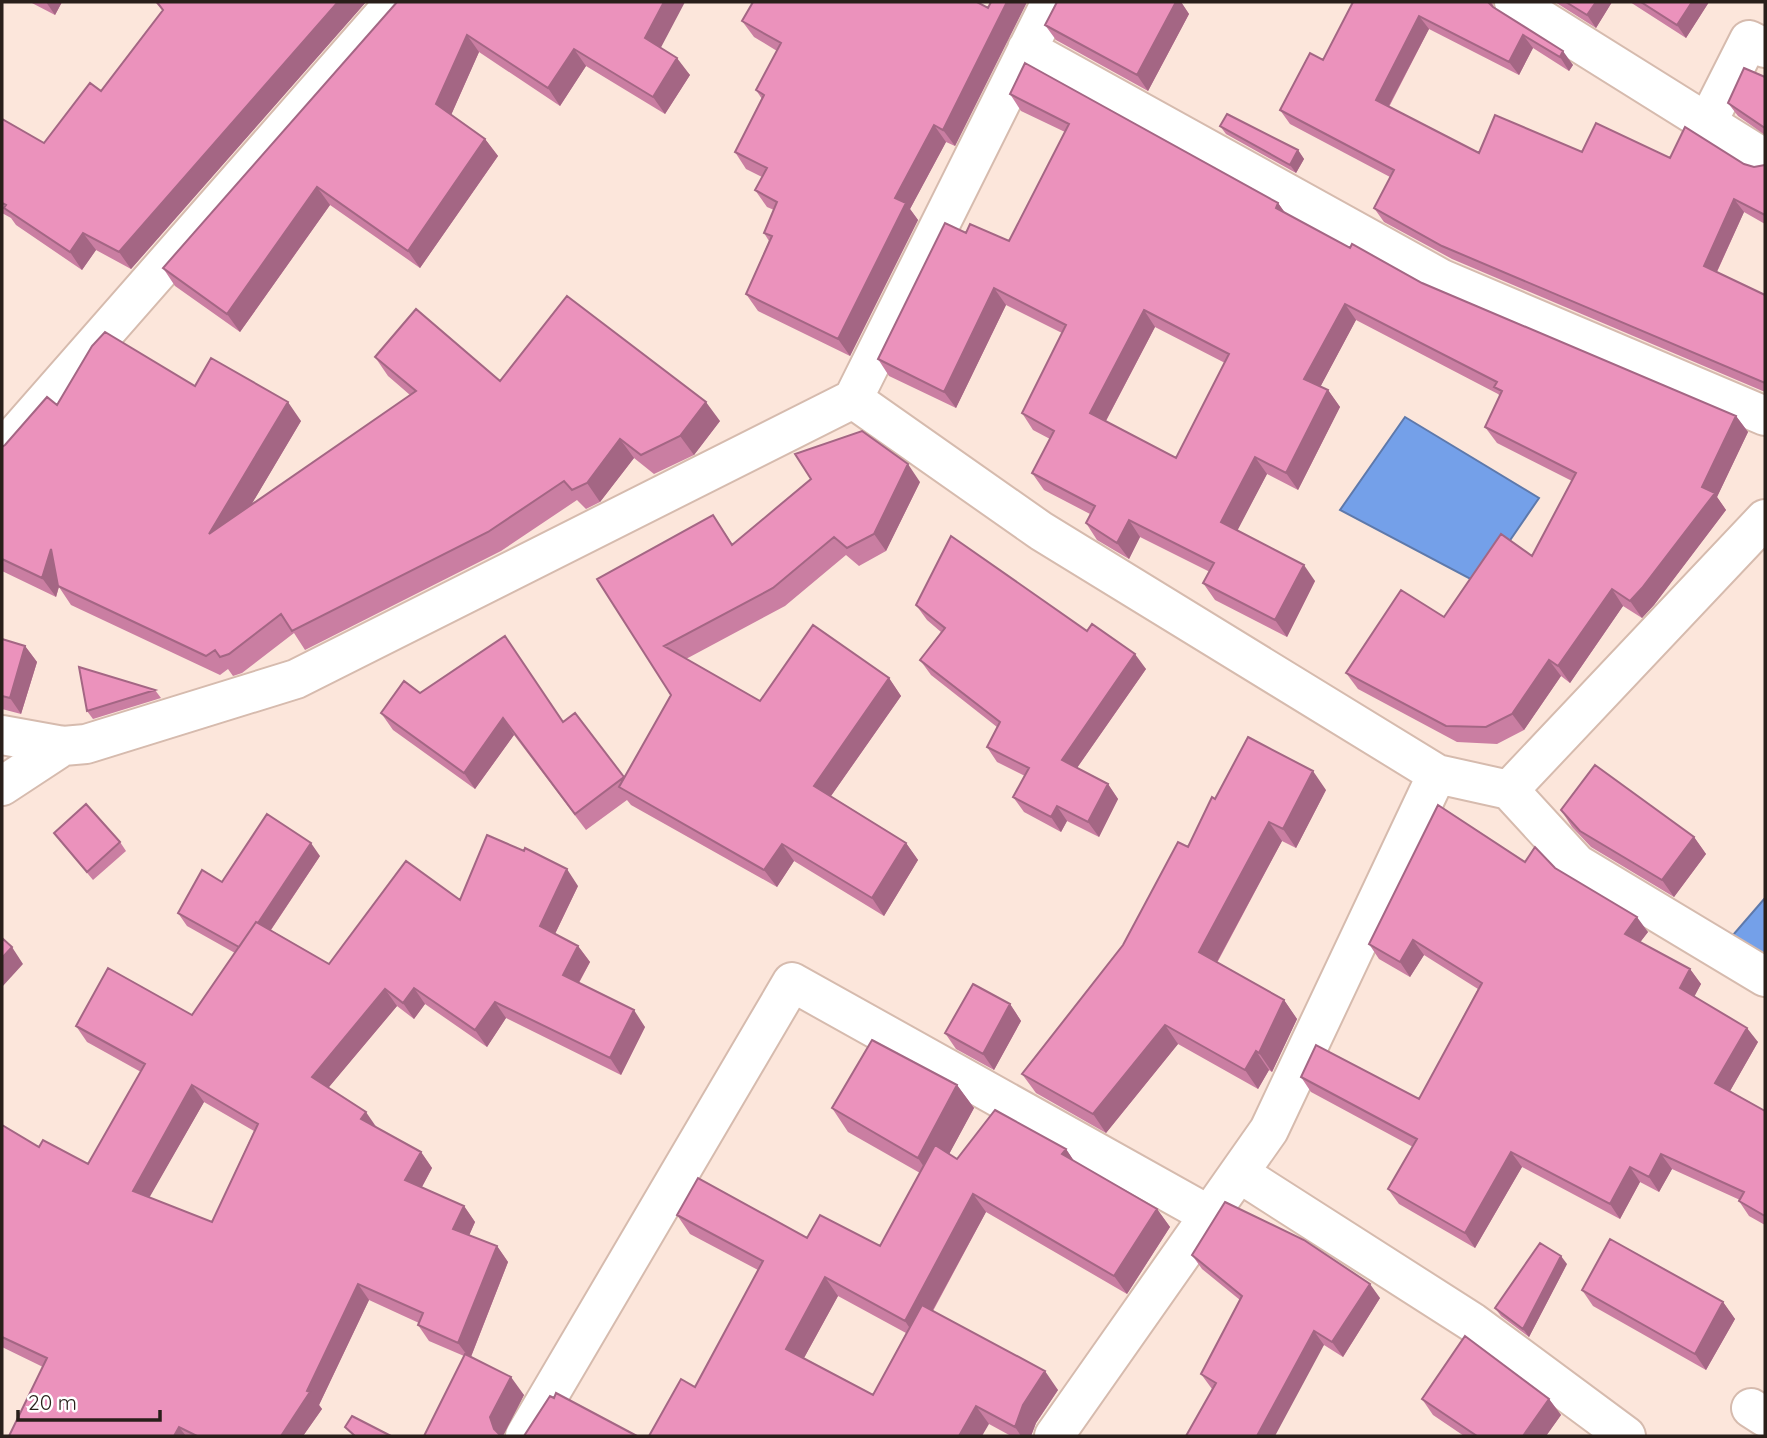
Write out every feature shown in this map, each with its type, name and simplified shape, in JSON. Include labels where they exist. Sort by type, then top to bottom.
[{"type":"street","points":[[2,450],[395,2]]},
{"type":"street","points":[[2,735],[62,746],[86,744],[296,679],[853,399],[1051,2]]},
{"type":"street","points":[[1514,2],[1765,159]]},
{"type":"street","points":[[1707,122],[1749,40],[1765,48]]},
{"type":"street","points":[[1027,48],[1442,279],[1765,416]]},
{"type":"street","points":[[853,399],[1041,531],[1437,774],[1509,790],[1577,864],[1765,977]]},
{"type":"street","points":[[1509,790],[1765,519]]},
{"type":"street","points":[[2,786],[62,746]]},
{"type":"street","points":[[1054,1436],[1269,1130],[1437,774]]},
{"type":"street","points":[[525,1436],[792,982],[1209,1216]]},
{"type":"street","points":[[1239,1173],[1472,1322],[1626,1436]]},
{"type":"water","points":[[1405,417],[1539,498],[1480,584],[1340,510]]},
{"type":"water","points":[[1765,898],[1765,955],[1733,935]]},
{"type":"building","points":[[157,2],[338,2],[119,252],[83,233],[70,252],[4,208],[2,119],[44,143],[90,83],[101,91],[163,10]]},
{"type":"building","points":[[397,2],[664,2],[645,38],[677,58],[653,97],[574,49],[548,88],[467,35],[436,104],[485,139],[408,251],[317,187],[227,314],[163,268]]},
{"type":"building","points":[[753,2],[977,2],[988,8],[991,2],[1007,2],[943,130],[934,125],[895,198],[906,203],[838,339],[746,294],[772,236],[764,233],[777,202],[755,190],[767,168],[735,152],[764,95],[756,90],[781,43],[742,21]]},
{"type":"building","points":[[1057,2],[1176,2],[1137,75],[1045,25]]},
{"type":"building","points":[[1353,2],[1488,2],[1563,51],[1560,57],[1523,35],[1509,62],[1419,16],[1376,100],[1479,153],[1495,115],[1582,152],[1596,123],[1670,158],[1685,127],[1744,164],[1754,167],[1765,165],[1765,215],[1734,199],[1704,266],[1765,295],[1765,383],[1442,246],[1374,208],[1394,170],[1280,110],[1310,53],[1323,60]]},
{"type":"building","points":[[1566,2],[1596,2],[1587,15]]},
{"type":"building","points":[[1641,2],[1692,2],[1677,25]]},
{"type":"building","points":[[1025,63],[1278,203],[1276,208],[1350,248],[1352,244],[1422,283],[1736,416],[1702,487],[1715,493],[1630,601],[1612,589],[1558,666],[1549,660],[1512,714],[1486,727],[1446,726],[1346,673],[1401,590],[1444,617],[1501,534],[1532,556],[1576,473],[1485,427],[1502,391],[1494,387],[1497,382],[1345,304],[1304,379],[1328,390],[1286,473],[1255,457],[1221,522],[1304,565],[1275,620],[1203,583],[1214,563],[1129,520],[1117,543],[1086,523],[1095,506],[1032,473],[1054,431],[1022,413],[1066,325],[994,288],[944,392],[878,359],[945,223],[966,233],[970,224],[1009,241],[1069,124],[1010,94]],"holes":[[[1144,310],[1229,354],[1176,458],[1090,413]]]},
{"type":"building","points":[[1744,68],[1765,77],[1765,128],[1728,103]]},
{"type":"building","points":[[1227,114],[1298,150],[1290,165],[1220,126]]},
{"type":"building","points":[[567,296],[706,402],[680,436],[641,455],[620,439],[587,483],[572,490],[564,481],[488,532],[292,631],[281,614],[229,654],[220,657],[215,650],[206,656],[58,586],[51,549],[42,578],[2,559],[2,447],[47,397],[57,405],[92,346],[105,332],[195,386],[211,358],[288,402],[209,534],[416,391],[375,357],[416,309],[500,381]]},
{"type":"building","points":[[862,431],[908,464],[874,534],[847,548],[834,537],[773,588],[664,646],[760,701],[813,625],[889,678],[814,786],[906,843],[872,898],[782,844],[764,870],[619,787],[671,695],[597,579],[713,515],[732,545],[811,479],[795,454]]},
{"type":"building","points":[[951,536],[1087,631],[1092,624],[1135,654],[1062,760],[1108,784],[1088,822],[1057,806],[1051,817],[1013,797],[1029,768],[987,747],[1000,722],[920,660],[945,628],[916,605]]},
{"type":"building","points":[[505,636],[563,722],[575,713],[624,777],[575,814],[503,718],[464,773],[381,713],[404,681],[420,693]]},
{"type":"building","points":[[2,639],[25,646],[10,698],[2,696]]},
{"type":"building","points":[[79,667],[155,690],[87,711]]},
{"type":"building","points":[[1248,737],[1313,771],[1283,829],[1269,822],[1199,952],[1284,1000],[1259,1053],[1256,1051],[1245,1070],[1165,1025],[1093,1114],[1022,1074],[1123,945],[1178,842],[1188,847],[1212,797],[1215,799]]},
{"type":"building","points":[[1595,765],[1694,837],[1662,880],[1580,831],[1561,810]]},
{"type":"building","points":[[86,804],[120,842],[87,872],[54,833]]},
{"type":"building","points":[[1438,805],[1525,862],[1535,847],[1555,868],[1637,917],[1625,934],[1690,969],[1680,988],[1747,1028],[1715,1083],[1765,1111],[1765,1216],[1739,1201],[1744,1192],[1661,1154],[1649,1177],[1630,1167],[1610,1204],[1511,1152],[1465,1233],[1388,1189],[1417,1139],[1301,1077],[1316,1045],[1419,1099],[1482,983],[1413,940],[1400,962],[1369,944]]},
{"type":"building","points":[[267,814],[311,843],[239,947],[178,913],[202,870],[222,882]]},
{"type":"building","points":[[487,835],[524,851],[525,848],[567,869],[540,926],[578,946],[563,975],[634,1010],[610,1058],[495,1002],[475,1030],[414,988],[403,1003],[385,989],[312,1077],[366,1112],[361,1119],[421,1152],[405,1180],[464,1206],[453,1229],[497,1246],[458,1343],[418,1325],[423,1313],[358,1284],[307,1391],[310,1392],[281,1436],[197,1436],[179,1427],[174,1436],[9,1436],[47,1358],[2,1337],[2,1125],[39,1147],[43,1140],[88,1164],[145,1064],[76,1026],[108,968],[192,1015],[256,922],[329,964],[406,861],[460,900]],"holes":[[[192,1085],[258,1124],[212,1222],[133,1191]]]},
{"type":"building","points":[[2,938],[12,947],[2,958]]},
{"type":"building","points":[[973,984],[1010,1004],[983,1054],[945,1033]]},
{"type":"building","points":[[872,1040],[957,1085],[918,1158],[832,1108]]},
{"type":"building","points":[[995,1110],[1066,1149],[1062,1154],[1157,1209],[1114,1276],[973,1194],[905,1321],[825,1277],[786,1349],[873,1395],[922,1305],[1045,1371],[1023,1405],[1015,1427],[976,1406],[959,1436],[649,1436],[681,1379],[695,1387],[763,1261],[677,1215],[698,1178],[807,1238],[820,1215],[880,1246],[935,1145],[957,1159]]},
{"type":"building","points":[[1225,1202],[1304,1240],[1370,1284],[1332,1342],[1314,1331],[1257,1436],[1186,1436],[1216,1383],[1201,1374],[1242,1296],[1192,1255]]},
{"type":"building","points":[[1610,1239],[1723,1302],[1695,1354],[1582,1290]]},
{"type":"building","points":[[1540,1243],[1561,1256],[1523,1329],[1495,1308]]},
{"type":"building","points":[[1465,1336],[1549,1399],[1523,1436],[1477,1436],[1422,1399]]},
{"type":"building","points":[[465,1354],[511,1377],[490,1417],[494,1429],[501,1436],[424,1436]]},
{"type":"building","points":[[556,1393],[637,1436],[524,1436],[550,1396],[554,1398]]},
{"type":"building","points":[[352,1416],[391,1436],[355,1436],[345,1427]]}]
